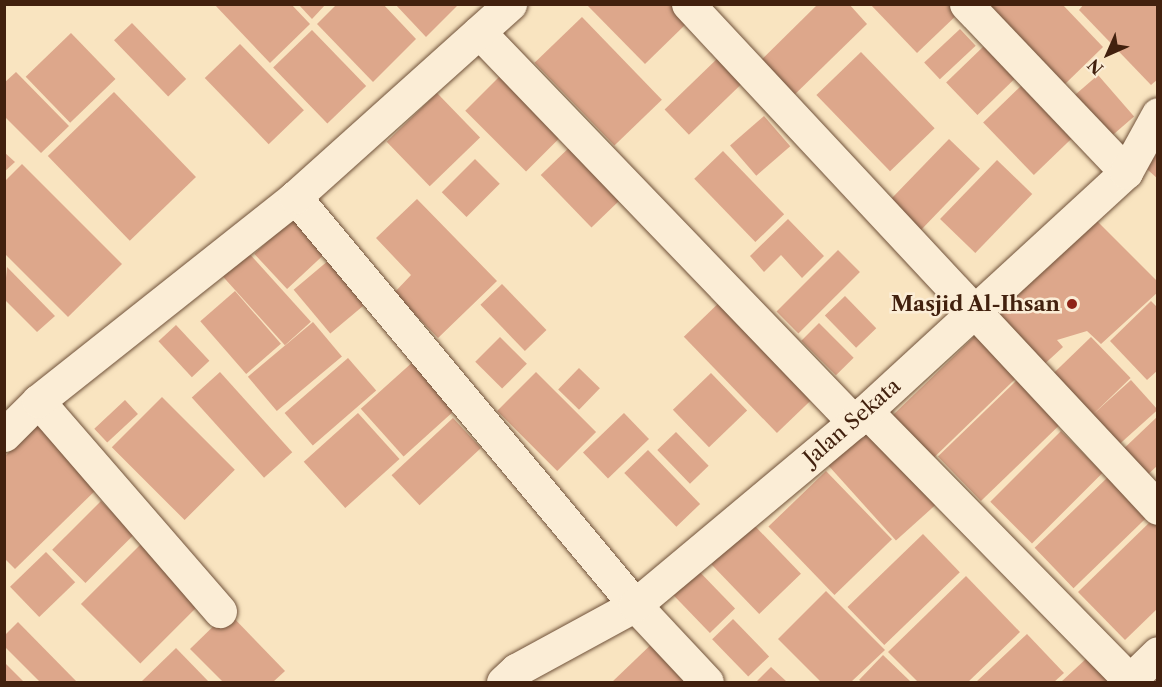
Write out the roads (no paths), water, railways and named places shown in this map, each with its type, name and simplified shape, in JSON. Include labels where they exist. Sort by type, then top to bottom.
[{"type":"street","points":[[4,435],[38,401],[295,197],[510,4]]},
{"type":"street","points":[[688,4],[1158,508]]},
{"type":"street","points":[[966,4],[1126,172]]},
{"type":"street","points":[[479,32],[860,417],[1130,682],[1158,653]]},
{"type":"street","name":"Jalan Sekata","points":[[503,682],[516,670],[635,605],[860,417],[1126,172],[1158,114]]},
{"type":"street","points":[[295,197],[635,605],[707,682]]},
{"type":"street","points":[[38,401],[220,611]]},
{"type":"place","name":"Masjid Al-Ihsan","points":[[1072,304]]}]
